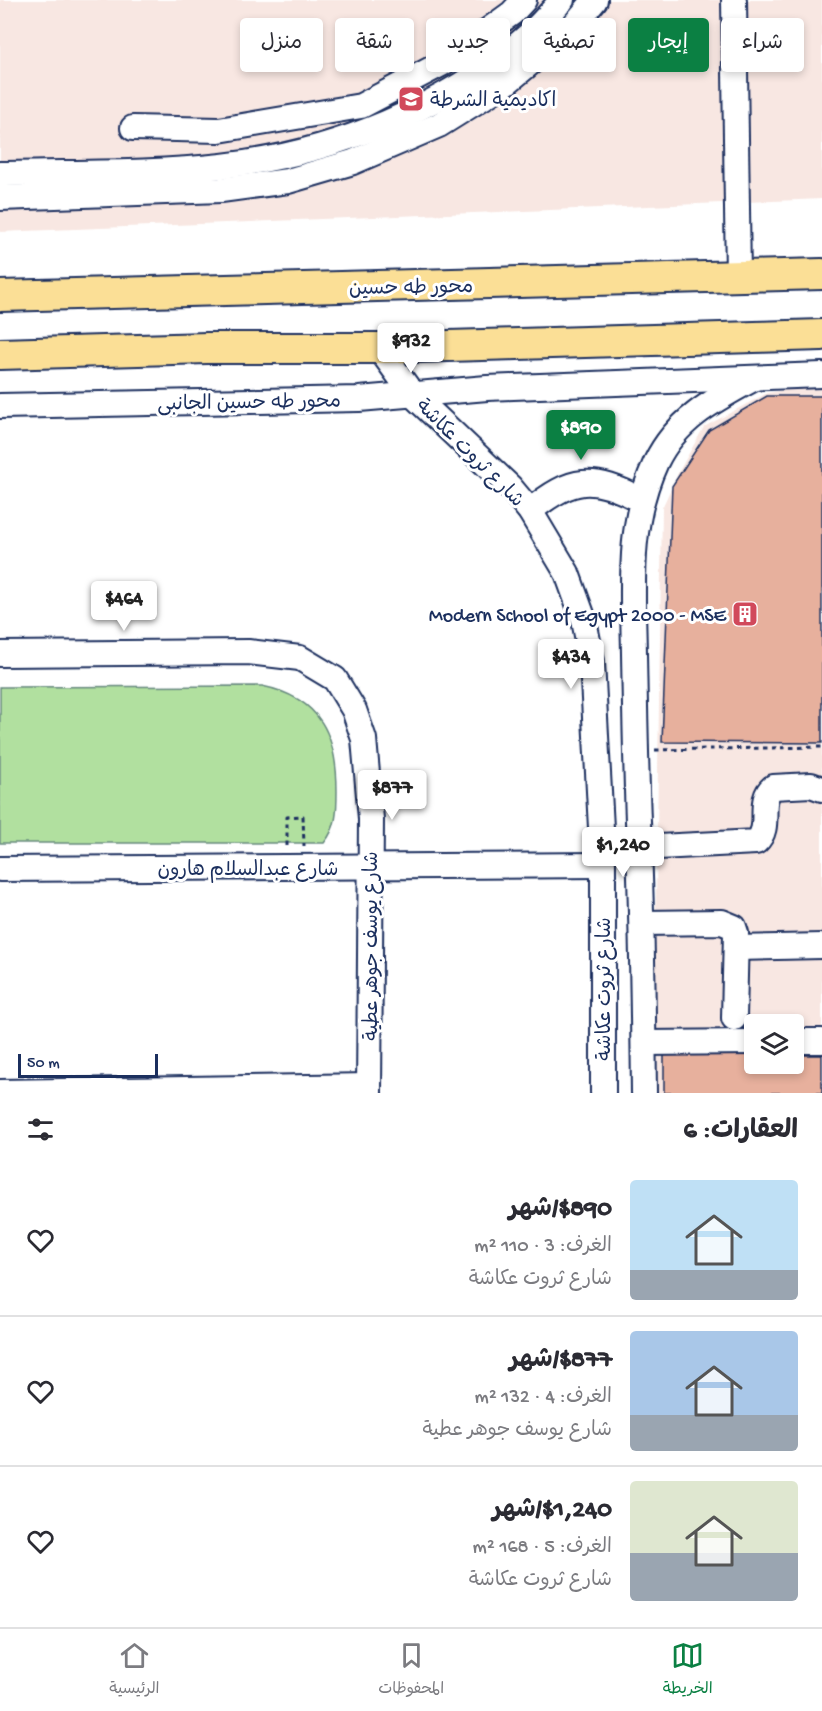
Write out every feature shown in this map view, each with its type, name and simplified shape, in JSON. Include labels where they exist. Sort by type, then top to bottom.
[{"type":"main road","name":"محور طه حسين","points":[[0,296],[822,274]]},
{"type":"main road","points":[[0,354],[207,348],[379,348],[822,335]]},
{"type":"street","points":[[133,128],[219,130],[361,106],[443,63],[512,13],[524,0]]},
{"type":"street","points":[[0,174],[222,166],[297,154],[362,132],[420,106],[470,78],[531,33],[562,0]]},
{"type":"street","points":[[0,198],[221,190],[288,181],[353,162],[439,125],[506,83],[570,30],[595,0]]},
{"type":"street","points":[[734,0],[738,277]]},
{"type":"street","name":"شارع ثروت عكاشة","points":[[379,348],[413,395],[510,487],[530,511],[563,566],[584,620],[592,662],[603,865],[603,1093]]},
{"type":"street","name":"محور طه حسين الجانبى","points":[[0,406],[359,399],[487,388],[822,375]]},
{"type":"street","name":"شارع ثروت عكاشة","points":[[644,1093],[642,911],[635,750],[633,542],[641,500],[656,461],[682,424],[716,399],[758,377]]},
{"type":"street","points":[[530,511],[553,492],[584,482],[615,487],[641,500]]},
{"type":"street","name":"شارع يوسف جوهر عطية","points":[[0,654],[248,652],[300,658],[335,679],[354,710],[364,739],[371,819],[369,1090]]},
{"type":"street","points":[[639,848],[756,842],[765,831],[765,796],[772,787],[811,785],[822,789]]},
{"type":"street","name":"شارع عبدالسلام هارون","points":[[0,868],[370,868],[603,865]]},
{"type":"street","points":[[603,898],[642,911],[729,923],[736,933],[734,1018]]},
{"type":"street","points":[[736,948],[822,946]]},
{"type":"street","points":[[804,1041],[822,1041]]},
{"type":"street","points":[[644,1043],[744,1042]]},
{"type":"street","points":[[0,1092],[369,1090]]},
{"type":"path","points":[[635,750],[822,747]]},
{"type":"path","points":[[289,816],[304,818],[295,868],[289,816]]},
{"type":"shaded area","name":"اكاديمية الشرطة","points":[[0,0],[822,0],[822,199],[0,232]]},
{"type":"shaded area","points":[[798,388],[822,388],[822,1093],[653,1093],[662,508],[679,471],[704,427],[767,393]]},
{"type":"green space","points":[[262,686],[299,700],[322,722],[329,737],[334,753],[337,805],[334,825],[324,843],[0,843],[0,687]]},
{"type":"building","name":"Modern School of Egypt 2000 - MSE","points":[[767,396],[822,396],[822,743],[662,742],[672,486],[709,430]]},
{"type":"building","points":[[664,1055],[744,1055],[744,1074],[804,1074],[804,1055],[822,1055],[822,1093],[664,1093]]},
{"type":"place","name":"اكاديمية الشرطة","points":[[411,99]]},
{"type":"place","name":"Modern School of Egypt 2000 - MSE","points":[[745,614]]}]
